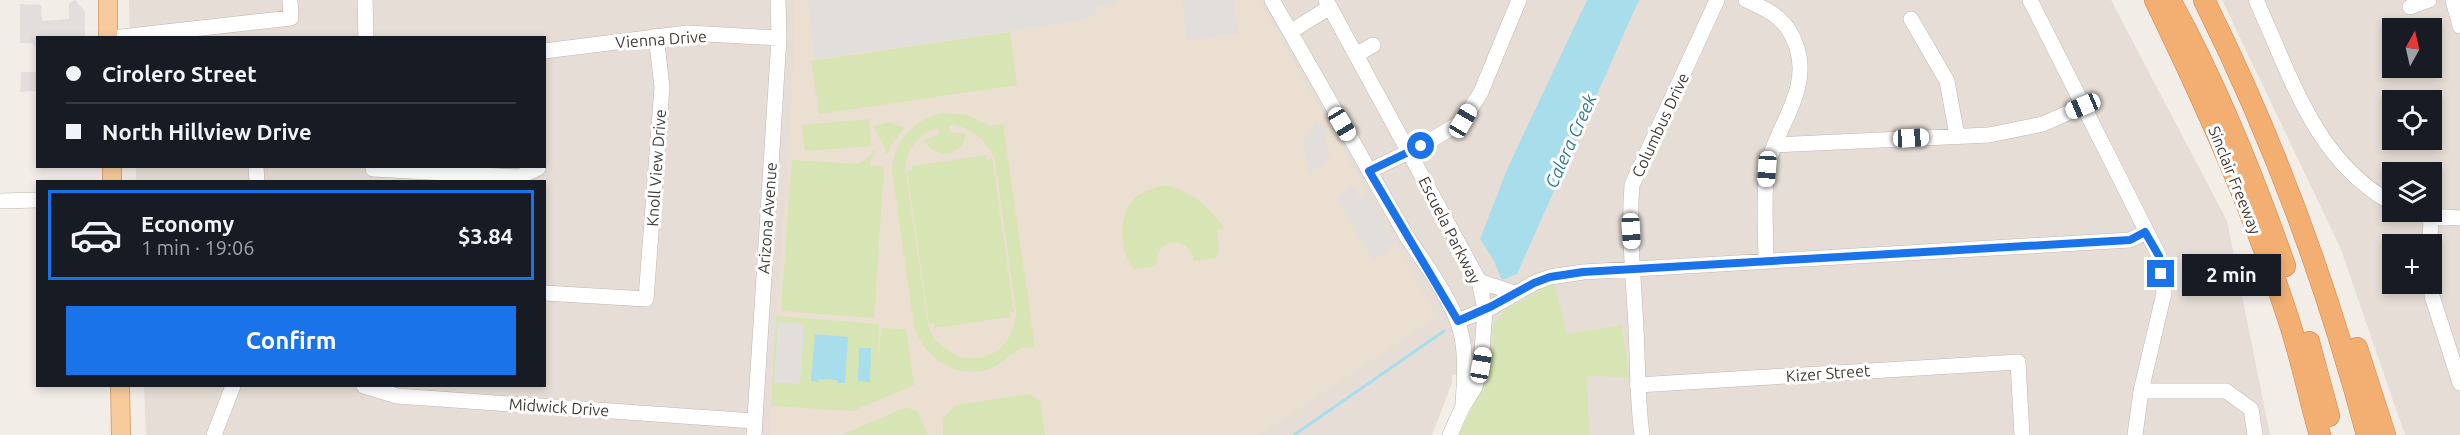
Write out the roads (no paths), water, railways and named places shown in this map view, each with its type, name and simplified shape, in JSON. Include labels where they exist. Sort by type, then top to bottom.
[{"type":"highway","name":"Sinclair Freeway","points":[[2155,0],[2206,110],[2259,238],[2287,313],[2320,435]]},
{"type":"highway","points":[[2170,0],[2218,97],[2260,198],[2301,315],[2334,435]]},
{"type":"highway","points":[[2204,0],[2246,87],[2302,224],[2353,333],[2385,435]]},
{"type":"highway","points":[[2302,224],[2334,318],[2367,435]]},
{"type":"highway","points":[[2259,238],[2292,359],[2305,435]]},
{"type":"main road","points":[[108,0],[110,36]]},
{"type":"main road","points":[[120,387],[121,435]]},
{"type":"street","points":[[128,36],[291,18],[290,0]]},
{"type":"street","points":[[365,0],[366,36]]},
{"type":"street","name":"Arizona Avenue","points":[[754,428],[779,38],[778,0]]},
{"type":"street","name":"Escuela Parkway","points":[[1272,0],[1369,171],[1458,321],[1463,352],[1462,408]]},
{"type":"street","points":[[1369,171],[1463,121],[1481,92],[1519,0]]},
{"type":"street","name":"Columbus Drive","points":[[1642,435],[1637,385],[1630,209],[1632,185],[1717,0]]},
{"type":"street","points":[[1746,0],[1761,6],[1788,25],[1801,63],[1801,81],[1767,169],[1766,262]]},
{"type":"street","points":[[2030,0],[2159,256],[2164,293],[2141,391],[2135,435]]},
{"type":"street","points":[[2256,0],[2309,116],[2325,144],[2346,169],[2382,197]]},
{"type":"street","points":[[2410,8],[2429,0]]},
{"type":"street","points":[[2453,0],[2460,26]]},
{"type":"street","points":[[1290,32],[1328,4]]},
{"type":"street","name":"Escuela Parkway","points":[[1328,4],[1479,281],[1485,310],[1483,353],[1475,387],[1462,408],[1450,435]]},
{"type":"street","points":[[1911,19],[1947,81],[1957,136]]},
{"type":"street","name":"Vienna Drive","points":[[546,51],[688,33],[779,38]]},
{"type":"street","name":"Knoll View Drive","points":[[546,293],[646,300],[662,87],[656,36]]},
{"type":"street","points":[[1356,55],[1373,45]]},
{"type":"street","points":[[1775,145],[1989,135],[2043,124],[2083,106]]},
{"type":"street","points":[[373,172],[519,177],[538,168]]},
{"type":"street","points":[[0,201],[36,200]]},
{"type":"street","points":[[2442,217],[2460,218]]},
{"type":"street","points":[[1458,321],[1550,277],[1633,269],[2130,240],[2145,232]]},
{"type":"street","points":[[1479,281],[1515,293]]},
{"type":"street","points":[[2432,294],[2457,363],[2460,383]]},
{"type":"street","name":"Kizer Street","points":[[1637,385],[2018,362],[2022,435]]},
{"type":"street","points":[[214,435],[233,387]]},
{"type":"street","name":"Midwick Drive","points":[[367,387],[397,396],[754,428]]},
{"type":"street","points":[[2141,391],[2226,391],[2251,409],[2255,435]]},
{"type":"water","points":[[1587,0],[1639,0],[1517,274],[1502,280],[1493,259],[1480,239],[1508,167]]},
{"type":"water","points":[[815,334],[848,337],[845,383],[838,383],[837,380],[811,381]]},
{"type":"water","points":[[859,348],[871,348],[870,382],[858,381]]},
{"type":"waterway","name":"Calera Creek","points":[[1294,435],[1444,331]]}]
